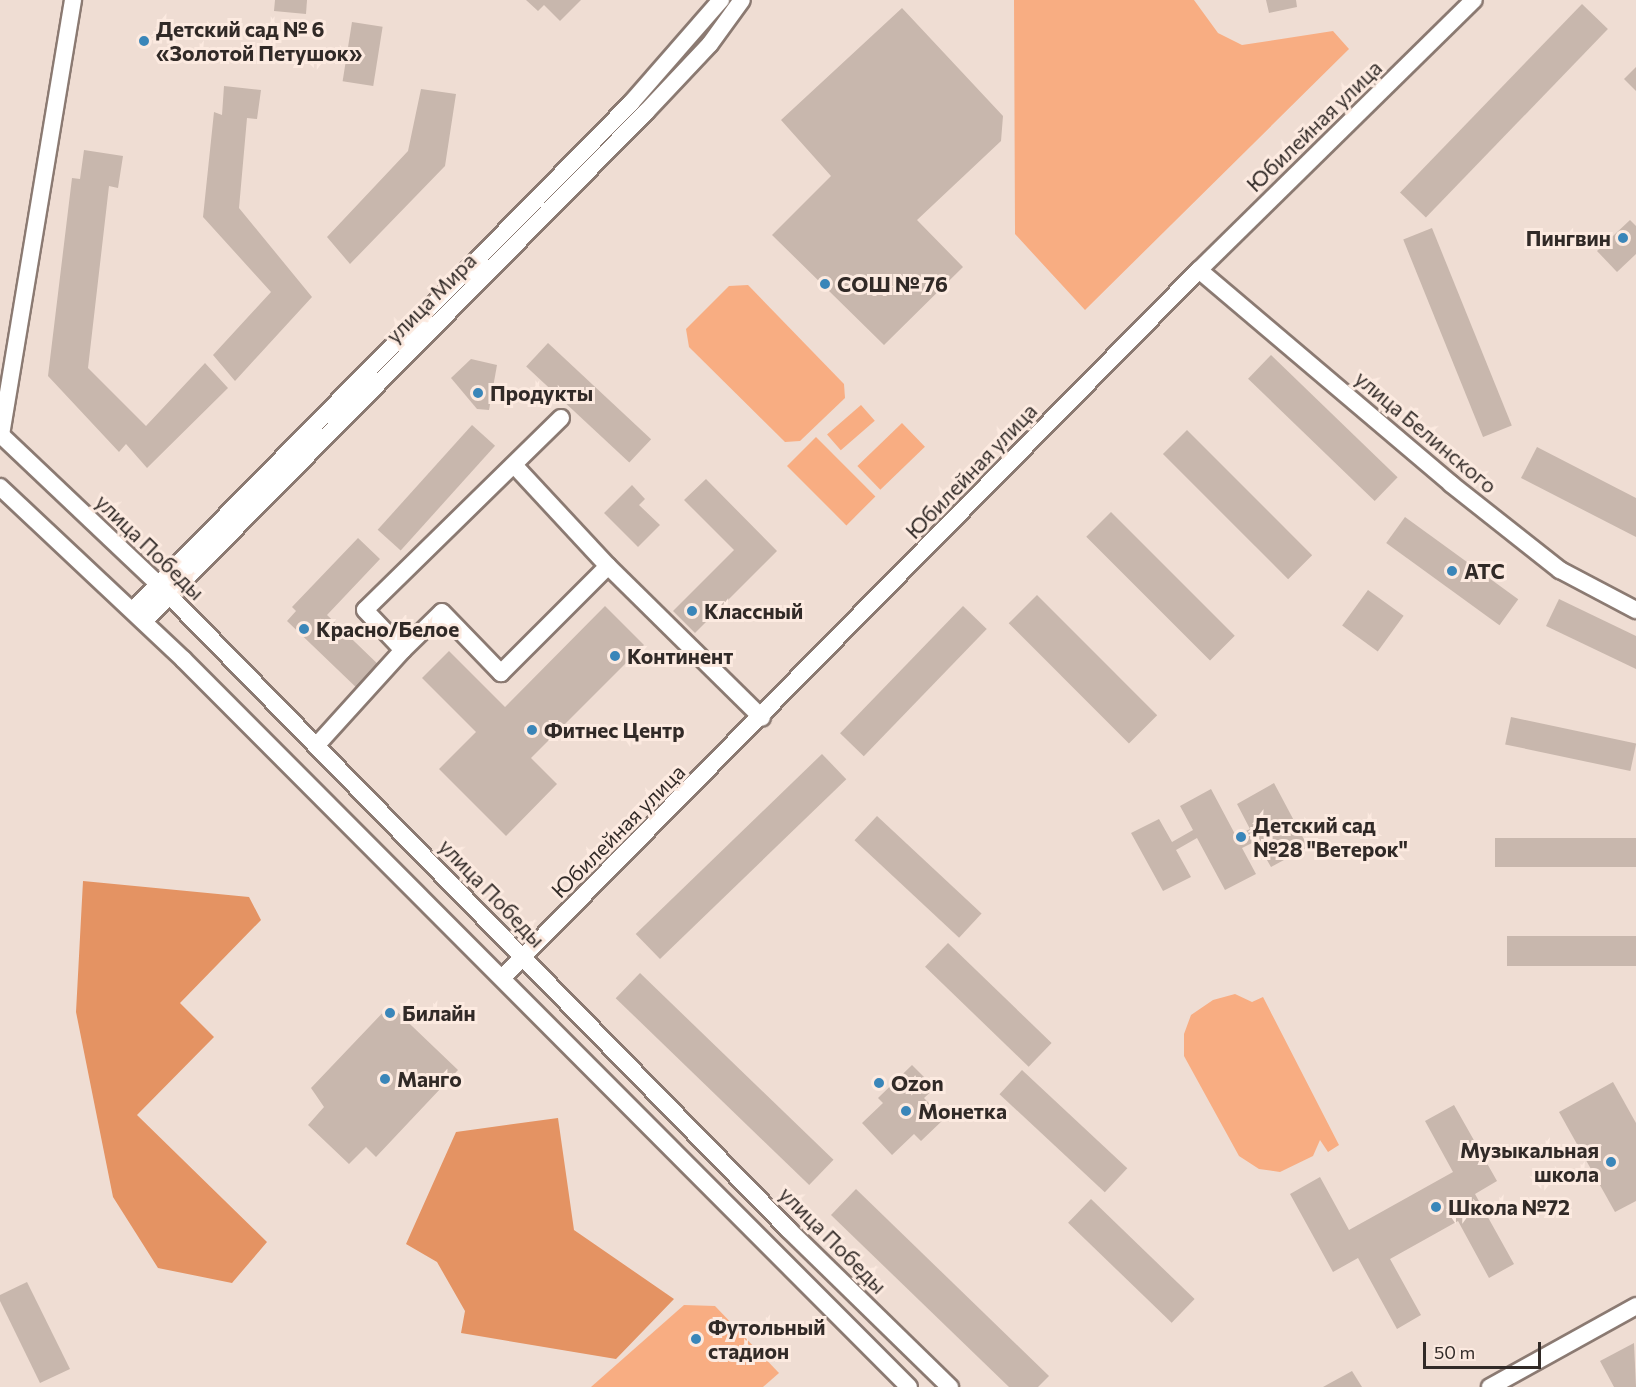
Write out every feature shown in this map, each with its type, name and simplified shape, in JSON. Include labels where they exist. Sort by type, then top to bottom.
[{"type":"street","points":[[1,434],[73,0]]},
{"type":"street","name":"улица Мира","points":[[139,615],[631,103],[721,0]]},
{"type":"street","name":"улица Мира","points":[[163,590],[646,112],[710,44],[742,0]]},
{"type":"street","name":"Юбилейная улица","points":[[503,977],[762,718],[1199,270],[1474,0]]},
{"type":"street","name":"улица Белинского","points":[[1199,270],[1451,484],[1560,570],[1636,610]]},
{"type":"street","points":[[403,650],[365,610],[561,418]]},
{"type":"street","name":"улица Победы","points":[[1,434],[163,590],[795,1235],[950,1387]]},
{"type":"street","points":[[514,465],[608,567],[762,718]]},
{"type":"street","points":[[1,494],[139,615],[503,977],[909,1387]]},
{"type":"street","points":[[316,746],[403,650],[442,612],[501,674],[608,567]]},
{"type":"street","points":[[1490,1387],[1636,1306]]},
{"type":"shaded area","points":[[1014,0],[1194,0],[1218,33],[1242,45],[1333,31],[1349,49],[1085,310],[1015,234]]},
{"type":"shaded area","points":[[748,285],[844,384],[845,398],[800,441],[785,442],[689,347],[686,329],[729,286]]},
{"type":"shaded area","points":[[861,405],[875,421],[841,450],[827,435]]},
{"type":"shaded area","points":[[902,423],[925,447],[880,490],[857,466]]},
{"type":"shaded area","points":[[816,437],[875,496],[846,525],[787,466]]},
{"type":"shaded area","points":[[83,881],[249,897],[261,920],[180,1003],[214,1037],[137,1115],[267,1242],[232,1283],[158,1268],[113,1197],[76,1012]]},
{"type":"shaded area","points":[[1235,994],[1252,1002],[1263,997],[1339,1145],[1328,1152],[1320,1140],[1313,1156],[1280,1172],[1259,1169],[1239,1156],[1184,1056],[1184,1034],[1191,1015],[1213,1000]]},
{"type":"shaded area","points":[[558,1118],[574,1230],[674,1299],[616,1359],[461,1333],[465,1311],[437,1262],[406,1244],[456,1132]]},
{"type":"shaded area","name":"Футольный стадион","points":[[684,1305],[715,1306],[779,1373],[763,1387],[591,1387]]},
{"type":"building","points":[[275,0],[307,0],[306,14],[274,11]]},
{"type":"building","points":[[526,0],[581,0],[560,21],[544,5],[538,11]]},
{"type":"building","points":[[1266,0],[1296,0],[1297,7],[1269,13]]},
{"type":"building","points":[[1582,4],[1608,29],[1426,217],[1400,192]]},
{"type":"building","points":[[902,8],[1003,116],[1001,141],[917,220],[963,267],[884,345],[772,235],[831,176],[781,120]]},
{"type":"building","points":[[352,22],[383,27],[373,86],[343,81]]},
{"type":"building","points":[[1636,67],[1636,91],[1624,79]]},
{"type":"building","points":[[224,86],[261,90],[257,119],[247,118],[239,208],[312,297],[235,381],[213,355],[271,292],[203,217],[214,112],[222,115]]},
{"type":"building","points":[[421,89],[456,94],[445,166],[350,264],[327,237],[408,151]]},
{"type":"building","points":[[84,150],[123,156],[118,188],[109,186],[88,368],[146,426],[205,363],[228,388],[147,468],[126,444],[119,452],[48,376],[72,178],[80,179]]},
{"type":"building","name":"Пингвин","points":[[1630,220],[1636,226],[1636,254],[1617,272],[1597,251]]},
{"type":"building","points":[[1432,228],[1512,425],[1483,437],[1403,240]]},
{"type":"building","points":[[548,343],[651,439],[629,463],[526,366]]},
{"type":"building","points":[[1271,355],[1398,477],[1375,501],[1248,379]]},
{"type":"building","name":"Продукты","points":[[471,359],[497,365],[489,410],[477,409],[451,378]]},
{"type":"building","points":[[472,425],[495,446],[401,551],[378,530]]},
{"type":"building","points":[[1187,430],[1312,555],[1288,579],[1163,454]]},
{"type":"building","points":[[1537,447],[1636,498],[1636,537],[1521,478]]},
{"type":"building","points":[[706,479],[777,551],[695,633],[673,611],[734,550],[684,500]]},
{"type":"building","points":[[632,485],[645,499],[639,505],[660,525],[638,547],[604,513]]},
{"type":"building","points":[[1111,512],[1235,636],[1210,660],[1086,537]]},
{"type":"building","name":"АТС","points":[[1405,517],[1518,599],[1499,625],[1386,543]]},
{"type":"building","points":[[358,538],[380,559],[327,615],[384,670],[362,693],[287,621],[296,611],[292,607]]},
{"type":"building","points":[[1368,590],[1404,616],[1378,651],[1342,626]]},
{"type":"building","points":[[1037,595],[1157,715],[1129,743],[1009,623]]},
{"type":"building","points":[[1559,599],[1636,636],[1636,669],[1546,626]]},
{"type":"building","points":[[605,606],[644,645],[531,758],[557,784],[506,836],[439,769],[476,732],[422,678],[449,651],[505,707]]},
{"type":"building","points":[[963,606],[987,629],[864,756],[840,733]]},
{"type":"building","points":[[1511,717],[1636,744],[1630,771],[1505,744]]},
{"type":"building","points":[[822,754],[846,779],[660,959],[636,934]]},
{"type":"building","name":"Детский сад №28 \"Ветерок\"","points":[[1274,783],[1308,847],[1271,867],[1256,841],[1242,848],[1256,874],[1225,890],[1197,838],[1176,850],[1191,877],[1163,891],[1131,833],[1159,819],[1172,842],[1193,830],[1180,806],[1211,789],[1236,836],[1250,829],[1237,804]]},
{"type":"building","points":[[877,816],[982,914],[959,938],[854,840]]},
{"type":"building","points":[[1495,838],[1636,838],[1636,867],[1495,867]]},
{"type":"building","points":[[1507,936],[1636,936],[1636,966],[1507,966]]},
{"type":"building","points":[[948,943],[1052,1043],[1029,1067],[925,967]]},
{"type":"building","points":[[640,973],[834,1160],[809,1185],[616,998]]},
{"type":"building","name":"Манго","points":[[390,1005],[458,1070],[376,1157],[366,1147],[349,1164],[308,1125],[324,1107],[311,1088]]},
{"type":"building","name":"Монетка","points":[[912,1065],[935,1088],[924,1098],[944,1119],[921,1141],[914,1134],[892,1155],[862,1123],[883,1103],[878,1098]]},
{"type":"building","points":[[1022,1070],[1127,1168],[1105,1192],[999,1094]]},
{"type":"building","name":"Музыкальная школа","points":[[1613,1082],[1636,1123],[1636,1201],[1615,1212],[1559,1112]]},
{"type":"building","name":"Школа №72","points":[[1454,1105],[1497,1181],[1475,1194],[1514,1264],[1489,1278],[1458,1221],[1390,1259],[1421,1315],[1397,1329],[1358,1258],[1333,1272],[1290,1194],[1320,1177],[1349,1230],[1453,1172],[1425,1121]]},
{"type":"building","points":[[856,1189],[1049,1376],[1038,1387],[1009,1387],[831,1215]]},
{"type":"building","points":[[1091,1199],[1195,1299],[1172,1323],[1068,1223]]},
{"type":"building","points":[[27,1282],[70,1369],[40,1383],[0,1301],[0,1295]]},
{"type":"building","points":[[1634,1343],[1636,1387],[1614,1387],[1600,1361]]},
{"type":"building","points":[[1352,1371],[1362,1387],[1323,1387]]},
{"type":"place","name":"Детский сад № 6 «Золотой Петушок»","points":[[144,41]]},
{"type":"place","name":"Пингвин","points":[[1623,238]]},
{"type":"place","name":"СОШ № 76","points":[[825,284]]},
{"type":"place","name":"Продукты","points":[[478,393]]},
{"type":"place","name":"АТС","points":[[1452,571]]},
{"type":"place","name":"Классный","points":[[692,611]]},
{"type":"place","name":"Красно/Белое","points":[[304,629]]},
{"type":"place","name":"Континент","points":[[615,656]]},
{"type":"place","name":"Фитнес Центр","points":[[532,730]]},
{"type":"place","name":"Детский сад №28 \"Ветерок\"","points":[[1241,837]]},
{"type":"place","name":"Билайн","points":[[390,1013]]},
{"type":"place","name":"Манго","points":[[385,1079]]},
{"type":"place","name":"Ozon","points":[[879,1083]]},
{"type":"place","name":"Монетка","points":[[906,1111]]},
{"type":"place","name":"Музыкальная школа","points":[[1611,1162]]},
{"type":"place","name":"Школа №72","points":[[1436,1207]]},
{"type":"place","name":"Футольный стадион","points":[[696,1339]]}]
